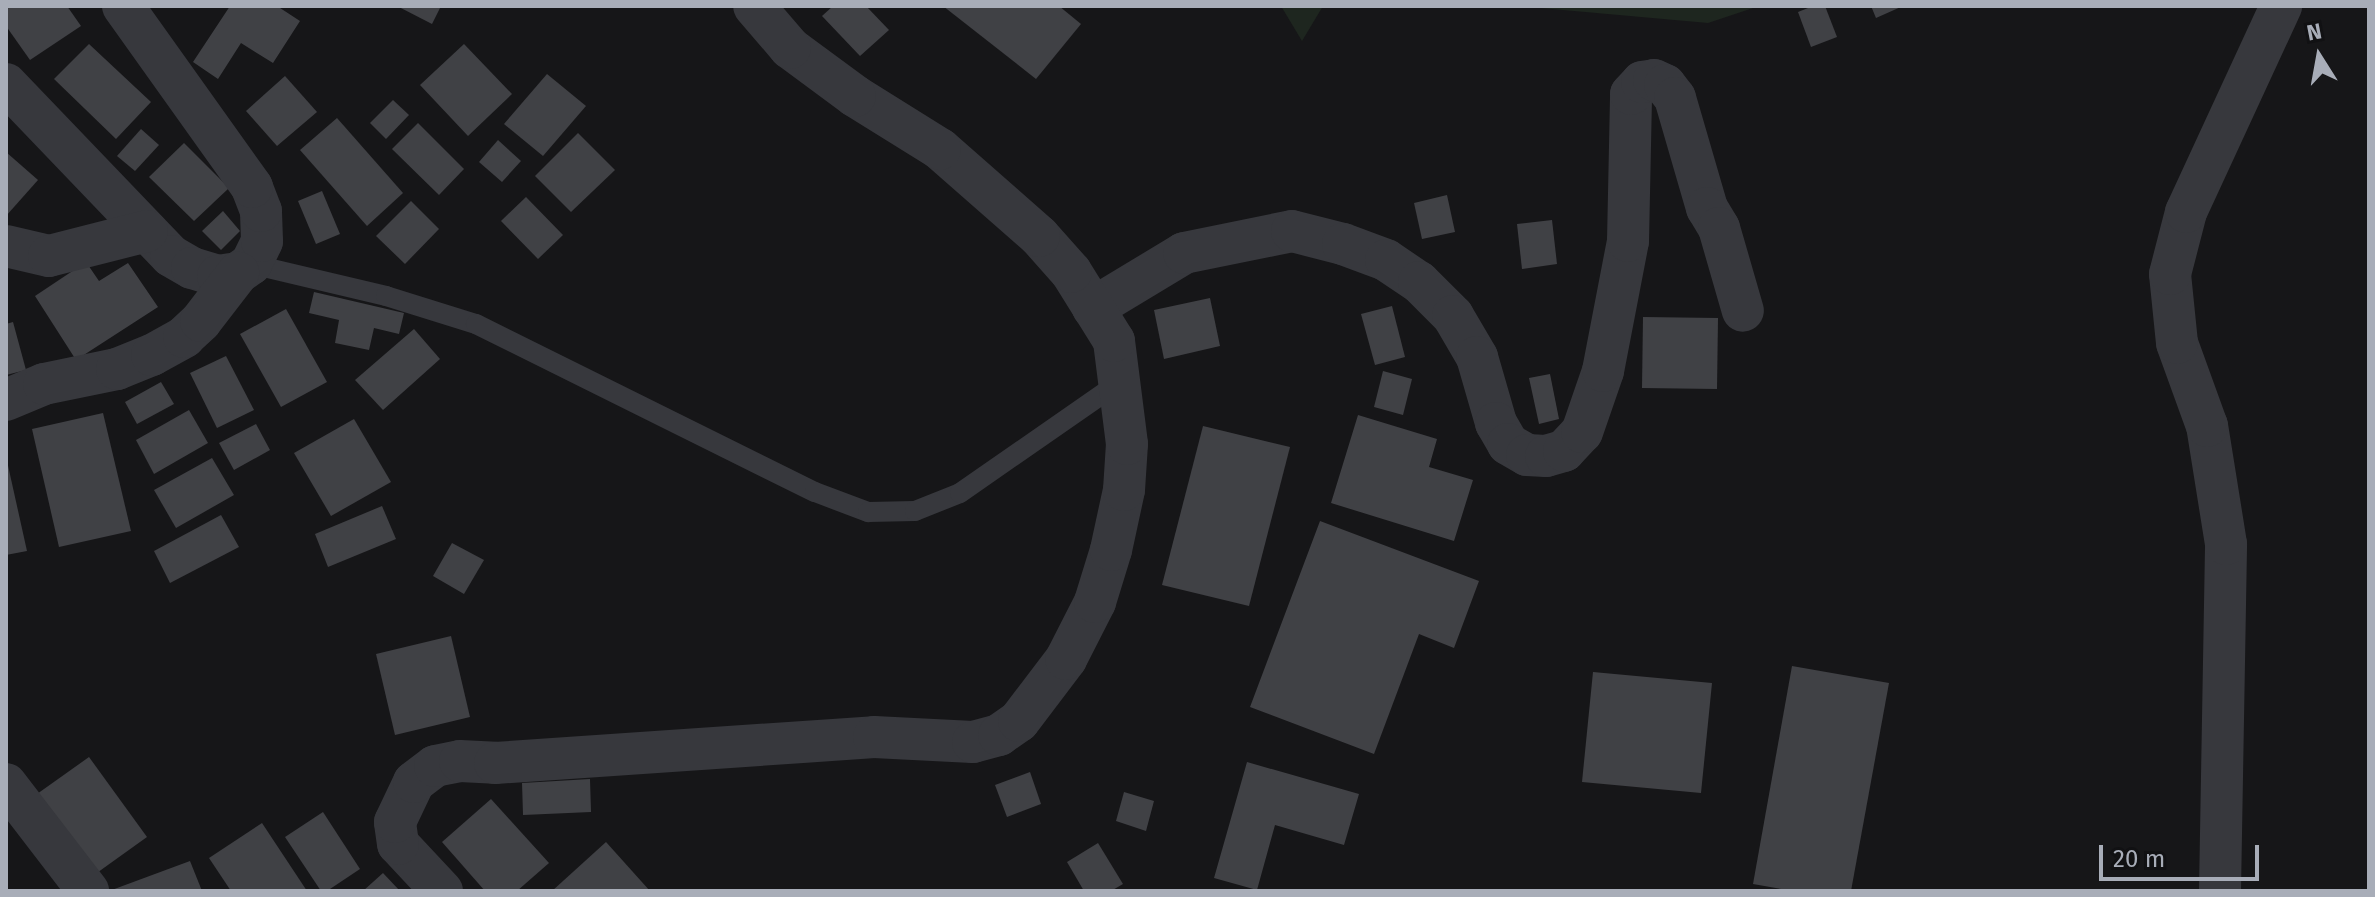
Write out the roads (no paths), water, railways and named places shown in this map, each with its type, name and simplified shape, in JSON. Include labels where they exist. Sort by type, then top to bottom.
[{"type":"street","points":[[6,400],[44,384],[117,369],[152,355],[184,337],[201,321],[262,241],[261,211],[252,187],[123,6]]},
{"type":"street","points":[[442,891],[398,844],[395,822],[414,782],[435,766],[460,761],[495,763],[874,737],[973,742],[999,735],[1019,721],[1066,659],[1095,602],[1111,550],[1124,490],[1127,444],[1114,341],[1071,272],[1039,236],[940,149],[855,96],[790,48],[754,6]]},
{"type":"street","points":[[2220,891],[2226,544],[2207,426],[2177,343],[2170,274],[2186,212],[2281,6]]},
{"type":"street","points":[[1093,308],[1184,253],[1292,231],[1343,244],[1386,260],[1419,282],[1453,316],[1477,357],[1496,423],[1508,444],[1527,455],[1546,456],[1564,451],[1582,432],[1603,371],[1628,241],[1631,94],[1642,82],[1654,80],[1665,85],[1675,98],[1707,208],[1719,228],[1743,311]]},
{"type":"street","points":[[6,84],[171,256],[192,268],[218,276],[244,268]]},
{"type":"street","points":[[6,246],[49,256],[147,231]]},
{"type":"street","points":[[6,784],[88,891]]},
{"type":"lane","points":[[244,268],[386,296],[476,324],[815,492],[868,512],[915,511],[960,493],[1120,382]]}]
